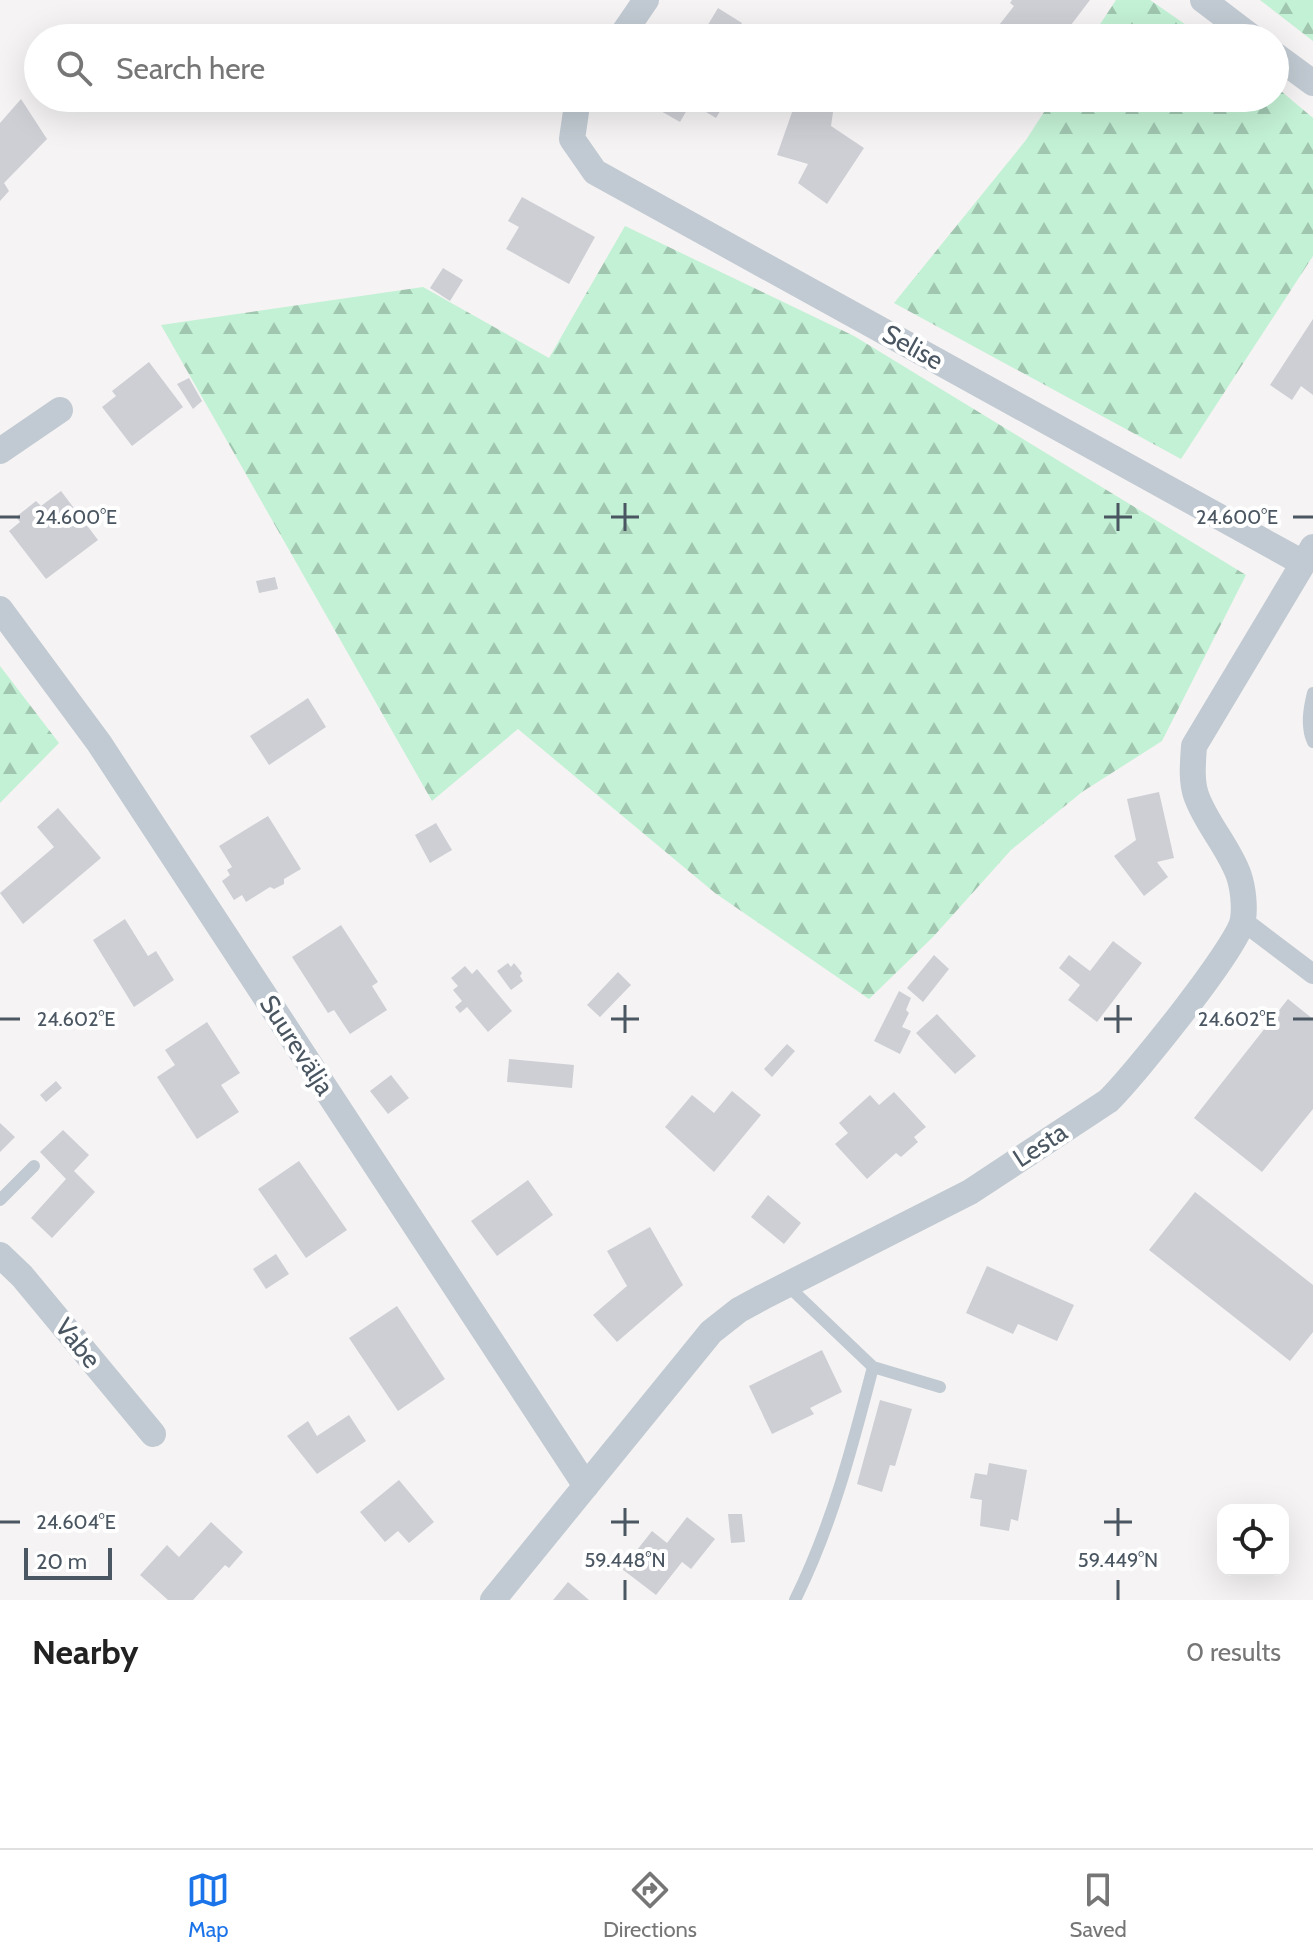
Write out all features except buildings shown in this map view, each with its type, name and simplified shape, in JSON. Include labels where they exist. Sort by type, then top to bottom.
[{"type":"street","points":[[630,24],[646,0]]},
{"type":"street","points":[[1203,0],[1235,24]]},
{"type":"street","points":[[1289,65],[1313,83]]},
{"type":"street","name":"Selise","points":[[576,112],[572,139],[595,172],[1308,555]]},
{"type":"street","points":[[0,451],[60,410]]},
{"type":"street","points":[[1308,555],[1194,746],[1193,771],[1196,794],[1231,853],[1241,881],[1243,921],[1313,974]]},
{"type":"street","name":"Suurevälja","points":[[0,609],[99,743],[586,1486]]},
{"type":"street","name":"Lesta","points":[[493,1600],[711,1332],[739,1310],[970,1192],[1108,1101],[1125,1085],[1215,968],[1243,921]]},
{"type":"street","name":"Vabe","points":[[0,1255],[22,1276],[153,1434]]},
{"type":"lane","points":[[1313,693],[1309,711],[1313,742]]},
{"type":"lane","points":[[0,1200],[34,1166]]},
{"type":"lane","points":[[788,1286],[873,1367],[940,1387]]},
{"type":"lane","points":[[795,1600],[819,1552],[831,1518],[873,1367]]},
{"type":"green space","points":[[1116,0],[1150,0],[1185,24],[1100,24]]},
{"type":"green space","points":[[1260,0],[1313,0],[1313,41]]},
{"type":"green space","points":[[1289,98],[1313,118],[1313,256],[1181,459],[894,303],[1026,140],[1044,112],[1289,112]]},
{"type":"green space","points":[[625,226],[854,336],[1246,575],[1162,741],[1082,792],[1011,850],[933,937],[869,999],[715,893],[518,729],[432,801],[161,325],[423,287],[549,358]]},
{"type":"green space","points":[[0,666],[59,743],[0,803]]}]
